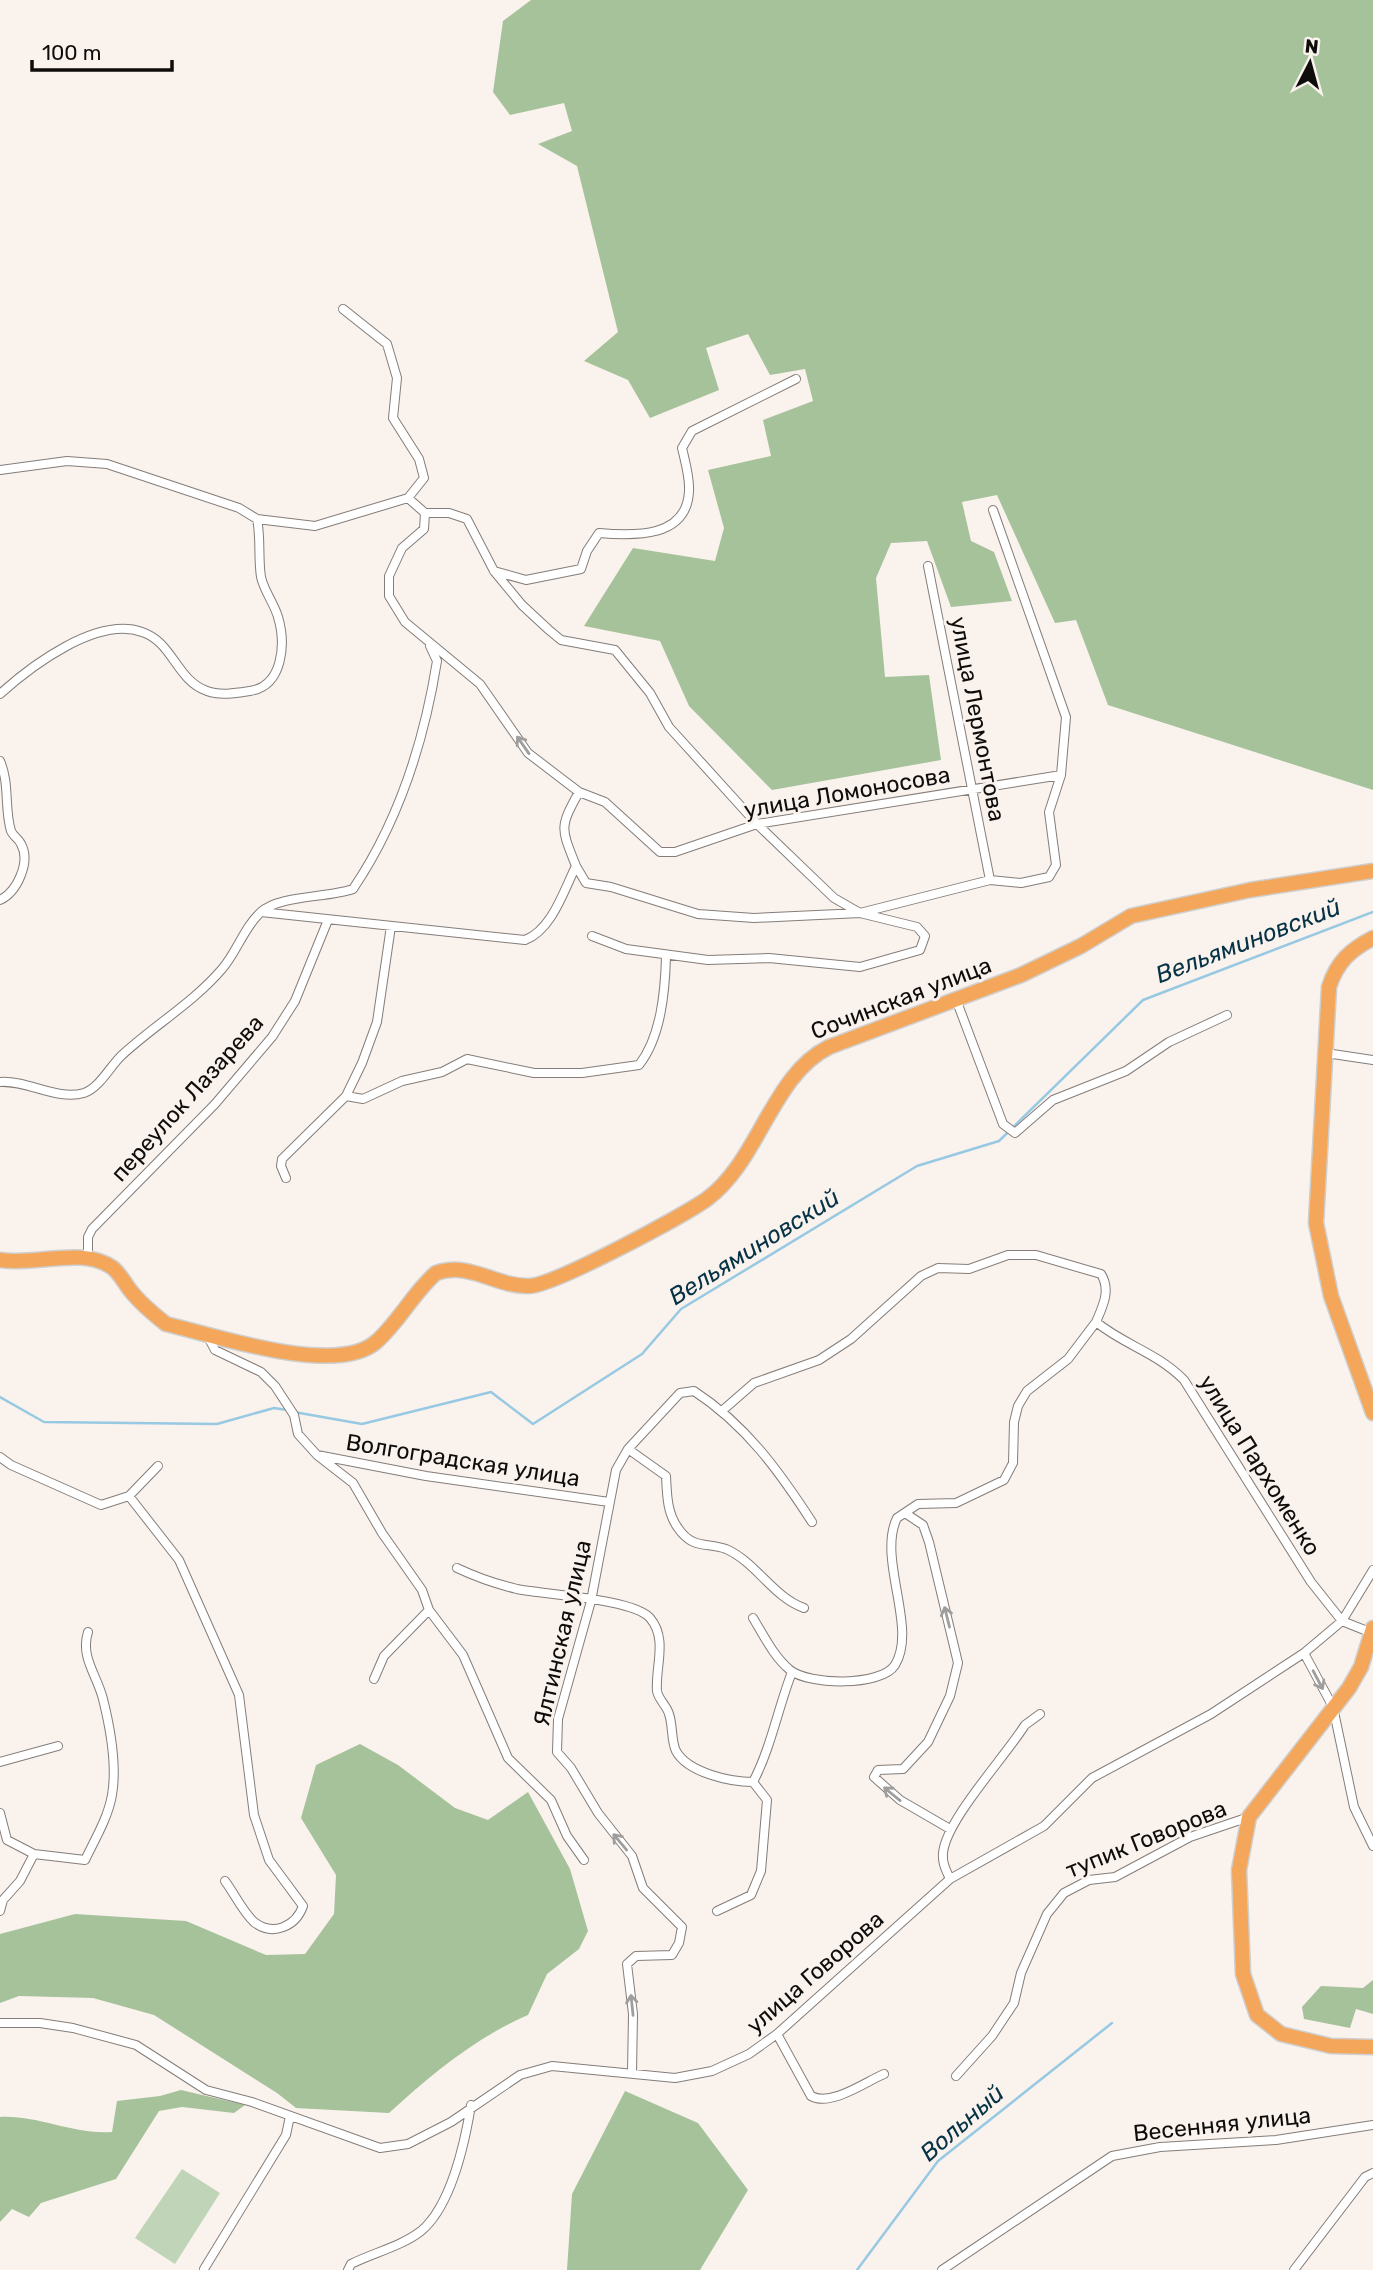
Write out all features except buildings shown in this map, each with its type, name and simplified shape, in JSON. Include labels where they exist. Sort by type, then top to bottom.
[{"type":"highway","name":"Сочинская улица","points":[[88,1258],[118,1272],[146,1308],[166,1324],[318,1357],[337,1357],[374,1344],[427,1281],[443,1270],[463,1269],[525,1286],[561,1277],[686,1212],[720,1189],[756,1139],[789,1085],[813,1055],[851,1038],[957,1002],[1057,957],[1131,916],[1250,890],[1373,871]]},
{"type":"highway","points":[[1373,937],[1345,955],[1334,970],[1329,987],[1316,1223],[1331,1296],[1373,1413]]},
{"type":"highway","points":[[0,1260],[35,1263],[88,1258]]},
{"type":"highway","points":[[1372,1631],[1369,1660],[1248,1817],[1239,1870],[1243,1974],[1252,2007],[1268,2025],[1288,2037],[1331,2046],[1373,2048]]},
{"type":"street","points":[[0,470],[67,461],[107,464],[239,508],[257,519],[315,526],[408,498],[424,478],[419,459],[393,418],[397,378],[387,344],[343,309]]},
{"type":"street","points":[[494,571],[526,580],[581,569],[587,551],[599,533],[632,536],[670,528],[684,515],[687,503],[689,491],[682,448],[692,431],[796,379]]},
{"type":"street","points":[[408,498],[425,513],[449,513],[467,519],[494,571],[522,605],[561,640],[615,650],[650,693],[669,727],[757,824],[834,898],[860,913],[917,927],[925,936],[920,950],[860,967],[769,958],[708,960],[666,957],[626,949],[592,936]]},
{"type":"street","points":[[577,790],[564,819],[563,834],[586,883],[611,887],[698,914],[754,918],[860,913],[990,880],[1021,883],[1049,877],[1056,865],[1049,811],[1061,775],[1066,717],[993,510]]},
{"type":"street","name":"улица Ломоносова","points":[[425,513],[424,529],[402,548],[389,576],[389,596],[405,622],[480,684],[528,753],[558,778],[605,802],[660,852],[675,852],[757,824],[1061,775]]},
{"type":"street","points":[[0,694],[33,665],[79,639],[113,631],[141,631],[163,643],[186,679],[208,692],[232,694],[262,689],[275,676],[282,650],[278,617],[261,579],[257,519]]},
{"type":"street","name":"улица Лермонтова","points":[[928,566],[990,880]]},
{"type":"street","points":[[0,1082],[25,1084],[62,1094],[81,1094],[94,1088],[106,1070],[136,1042],[170,1017],[223,969],[261,912],[276,903],[336,895],[353,889],[401,803],[410,777],[437,661],[428,643]]},
{"type":"street","points":[[0,761],[7,778],[12,832],[22,845],[25,863],[18,882],[7,897],[0,901]]},
{"type":"street","points":[[261,912],[525,940],[534,937],[548,921],[576,866]]},
{"type":"street","name":"переулок Лазарева","points":[[88,1258],[88,1237],[92,1229],[215,1104],[272,1037],[295,1001],[328,920]]},
{"type":"street","points":[[286,1178],[281,1166],[282,1159],[346,1096],[377,1022],[391,926]]},
{"type":"street","points":[[346,1096],[363,1099],[402,1081],[442,1072],[467,1059],[534,1073],[582,1073],[639,1065],[648,1053],[658,1020],[666,957]]},
{"type":"street","points":[[957,1002],[1005,1125],[1014,1133],[1021,1130],[1053,1100],[1126,1071],[1169,1042],[1227,1016]]},
{"type":"street","points":[[1325,1052],[1373,1060]]},
{"type":"street","points":[[753,1618],[777,1656],[792,1672],[816,1680],[864,1681],[889,1672],[897,1663],[901,1630],[891,1544],[897,1518],[918,1504],[956,1503],[1004,1480],[1013,1464],[1013,1422],[1018,1406],[1027,1391],[1068,1359],[1096,1322],[1107,1282],[1101,1274],[1036,1255],[1008,1255],[969,1269],[938,1268],[921,1276],[876,1318],[819,1360],[754,1383],[723,1410],[756,1443],[812,1522]]},
{"type":"street","name":"улица Пархоменко","points":[[1096,1322],[1110,1333],[1165,1361],[1184,1380],[1311,1582],[1342,1621]]},
{"type":"street","name":"Волгоградская улица","points":[[207,1335],[215,1350],[261,1372],[275,1386],[294,1415],[298,1434],[317,1455],[426,1476],[609,1502]]},
{"type":"street","name":"Ялтинская улица","points":[[632,2073],[634,2014],[628,1964],[636,1956],[672,1955],[679,1943],[682,1927],[643,1888],[632,1856],[598,1813],[571,1768],[557,1752],[558,1719],[591,1601],[616,1470],[628,1449],[680,1393],[695,1391],[723,1410]]},
{"type":"street","points":[[628,1449],[666,1476],[670,1515],[679,1530],[698,1546],[724,1549],[740,1559],[793,1604],[804,1608]]},
{"type":"street","points":[[317,1455],[353,1483],[422,1590],[429,1610],[463,1655],[508,1758],[551,1800],[567,1836],[584,1860]]},
{"type":"street","points":[[0,1457],[11,1465],[101,1505],[129,1496],[158,1466]]},
{"type":"street","points":[[129,1496],[179,1560],[239,1695],[254,1815],[269,1860],[285,1878],[303,1906],[292,1924],[274,1929],[255,1922],[225,1881]]},
{"type":"street","points":[[905,1513],[923,1525],[958,1663],[950,1696],[928,1742],[903,1769],[878,1770],[874,1777],[900,1800],[950,1829]]},
{"type":"street","points":[[457,1568],[515,1588],[591,1601],[617,1601],[642,1609],[653,1621],[659,1638],[657,1692],[669,1711],[676,1750],[686,1762],[736,1782],[753,1782]]},
{"type":"street","name":"улица Говорова","points":[[0,2023],[40,2023],[125,2041],[136,2045],[206,2090],[380,2148],[408,2144],[451,2122],[471,2105],[520,2075],[552,2066],[675,2078],[712,2071],[749,2054],[777,2034],[950,1879],[1044,1826],[1092,1778],[1211,1714],[1304,1653],[1342,1621],[1373,1570]]},
{"type":"street","points":[[374,1679],[384,1656],[429,1610]]},
{"type":"street","points":[[1342,1621],[1372,1631]]},
{"type":"street","points":[[0,1813],[7,1840],[34,1854],[85,1860],[107,1814],[113,1794],[103,1697],[84,1644],[88,1632]]},
{"type":"street","points":[[1304,1653],[1334,1707],[1354,1807],[1373,1846]]},
{"type":"street","points":[[753,1782],[765,1760],[775,1714],[792,1672]]},
{"type":"street","points":[[950,1879],[943,1865],[943,1851],[950,1829],[1025,1725],[1041,1714]]},
{"type":"street","points":[[0,1762],[58,1746]]},
{"type":"street","points":[[717,1911],[751,1895],[761,1871],[767,1800],[753,1782]]},
{"type":"street","name":"тупик Говорова","points":[[956,2076],[992,2036],[1014,2003],[1021,1973],[1047,1914],[1064,1894],[1089,1880],[1115,1877],[1189,1837],[1248,1817]]},
{"type":"street","points":[[0,1911],[3,1900],[20,1881],[34,1854]]},
{"type":"street","points":[[777,2034],[811,2096],[816,2099],[831,2098],[884,2074]]},
{"type":"street","points":[[348,2270],[351,2264],[405,2241],[423,2229],[445,2196],[463,2155],[471,2105]]},
{"type":"street","points":[[204,2269],[286,2135],[290,2116]]},
{"type":"street","name":"Весенняя улица","points":[[942,2270],[1112,2156],[1160,2147],[1276,2140],[1373,2125]]},
{"type":"street","points":[[1294,2270],[1365,2177],[1373,2174]]},
{"type":"green space","points":[[531,0],[1373,0],[1373,790],[1108,705],[1076,620],[1055,623],[997,495],[962,502],[971,541],[994,552],[1012,601],[951,607],[927,541],[891,543],[876,578],[885,677],[929,675],[941,760],[772,790],[689,706],[660,641],[584,626],[633,548],[715,561],[724,528],[708,470],[771,456],[763,420],[813,401],[805,369],[770,375],[748,334],[706,348],[719,390],[650,418],[628,380],[584,361],[618,332],[577,166],[538,144],[572,131],[564,103],[510,115],[493,92],[503,21]]},
{"type":"green space","points":[[360,1744],[398,1765],[455,1808],[488,1820],[528,1792],[570,1869],[588,1931],[579,1949],[547,1974],[528,2015],[455,2058],[389,2113],[296,2108],[277,2093],[154,2015],[93,1998],[19,1996],[0,2003],[0,1934],[75,1914],[186,1921],[266,1955],[305,1954],[334,1914],[336,1875],[301,1818],[316,1765]]},
{"type":"green space","points":[[1373,1980],[1373,2014],[1356,2009],[1350,2028],[1304,2019],[1302,2007],[1321,1986],[1363,1988]]},
{"type":"green space","points":[[181,2090],[245,2105],[234,2113],[182,2107],[159,2111],[116,2179],[41,2203],[29,2217],[12,2209],[0,2222],[0,2117],[28,2119],[84,2131],[112,2132],[117,2101],[160,2096]]},
{"type":"green space","points":[[625,2091],[698,2123],[748,2190],[700,2270],[567,2270],[572,2194]]},
{"type":"green space","points":[[182,2169],[220,2193],[175,2264],[135,2238]]},
{"type":"waterway","name":"Вельяминовский","points":[[294,1412],[362,1424],[491,1392],[533,1424],[642,1354],[681,1309],[917,1166],[999,1141],[1143,1000],[1373,912]]},
{"type":"waterway","name":"Вельяминовский","points":[[0,1397],[44,1422],[217,1424],[274,1408],[287,1410]]},
{"type":"waterway","name":"Вольный","points":[[857,2270],[938,2161],[1112,2023]]}]
